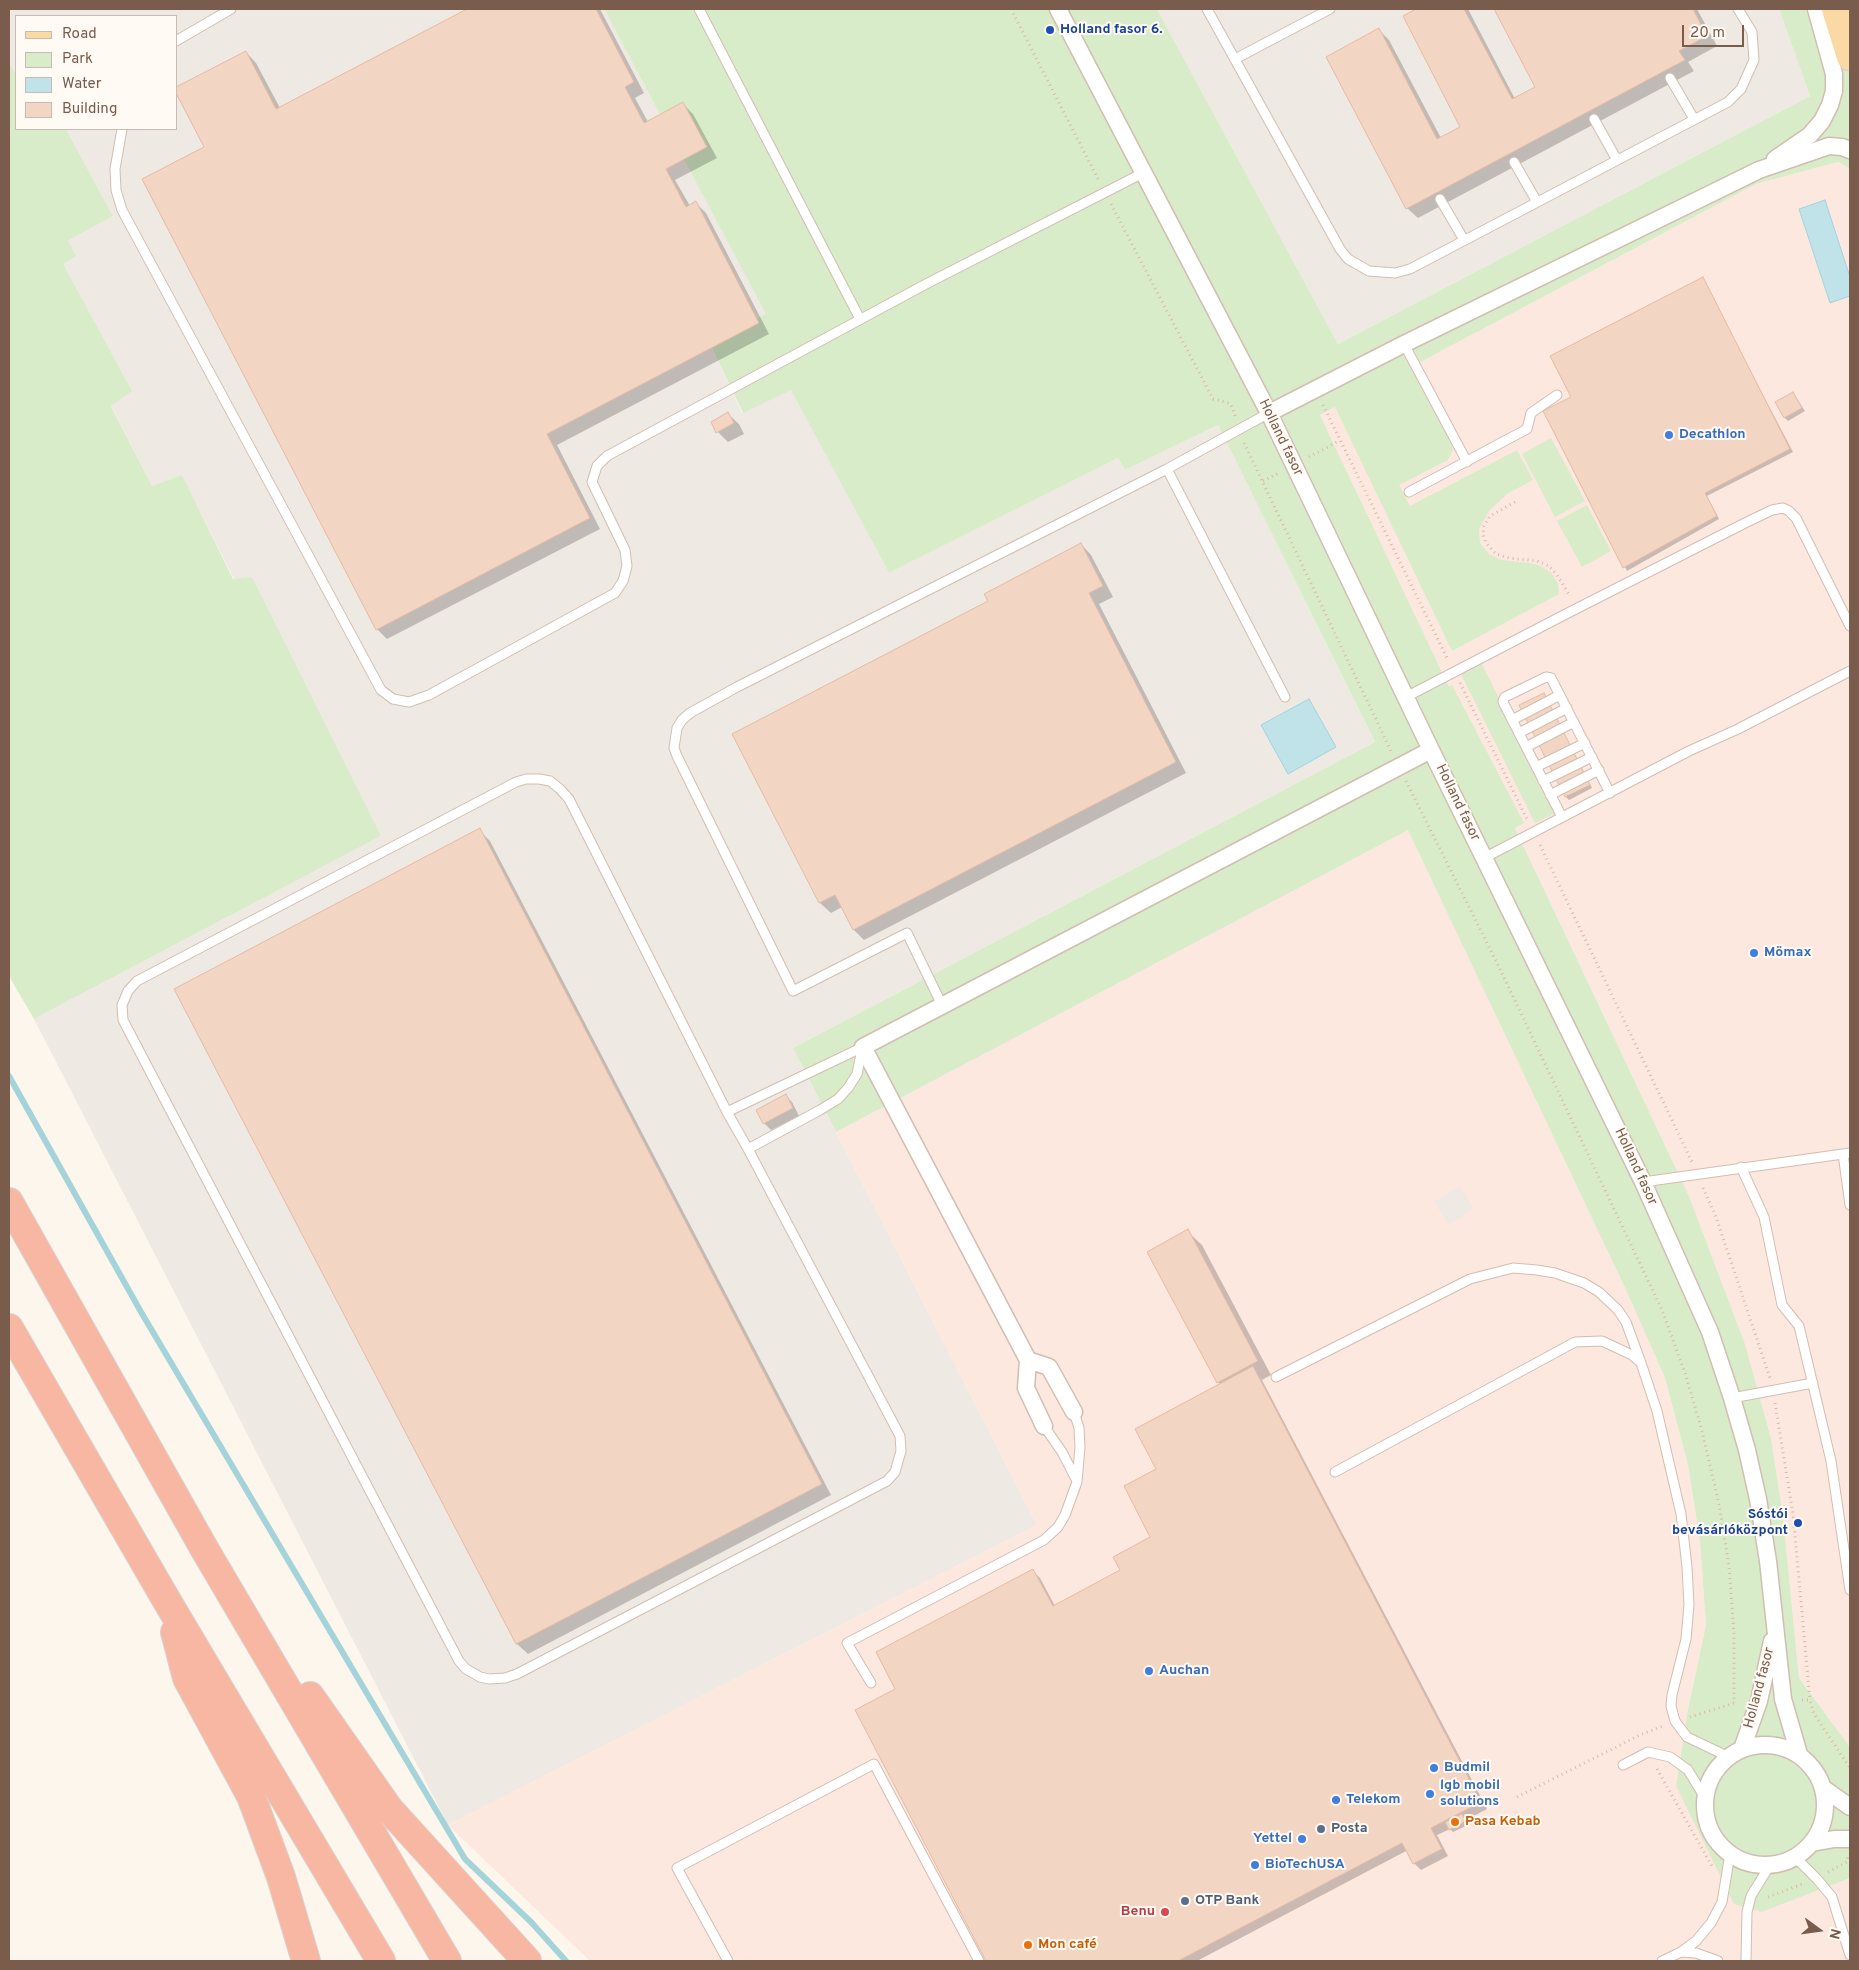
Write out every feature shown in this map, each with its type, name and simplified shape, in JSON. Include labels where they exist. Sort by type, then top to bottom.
[{"type":"highway","points":[[9,1202],[205,1550],[447,1961]]},
{"type":"highway","points":[[9,1328],[167,1601],[381,1961]]},
{"type":"highway","points":[[205,1550],[243,1592],[339,1740],[390,1809],[527,1961]]},
{"type":"highway","points":[[167,1601],[187,1678],[251,1796],[281,1877],[306,1961]]},
{"type":"main road","points":[[1835,9],[1850,57]]},
{"type":"street","name":"Holland fasor","points":[[1058,9],[1269,413],[1431,750],[1643,1182],[1710,1332],[1732,1398],[1758,1498],[1768,1561],[1783,1699],[1799,1754]]},
{"type":"street","points":[[1759,170],[1810,135],[1822,121],[1830,105],[1834,91],[1834,74],[1816,9]]},
{"type":"street","points":[[1269,413],[1404,344],[1759,170],[1828,146],[1842,147],[1850,150]]},
{"type":"street","points":[[1044,1426],[1026,1388],[1028,1360],[863,1047],[1431,750]]},
{"type":"street","points":[[1028,1360],[1049,1367],[1074,1412]]},
{"type":"street","name":"Holland fasor","points":[[1735,1753],[1759,1701],[1776,1626]]},
{"type":"street","points":[[1771,1744],[1799,1754],[1814,1769],[1823,1788],[1825,1800],[1823,1822],[1812,1843],[1795,1857],[1770,1865],[1749,1862],[1730,1854],[1719,1843],[1710,1829],[1706,1814],[1705,1798],[1709,1782],[1717,1768],[1735,1753],[1756,1745],[1771,1744]]},
{"type":"street","points":[[1823,1788],[1850,1807]]},
{"type":"street","points":[[1812,1843],[1834,1839],[1850,1839]]},
{"type":"lane","points":[[178,40],[231,9]]},
{"type":"lane","points":[[699,9],[860,319]]},
{"type":"lane","points":[[1207,9],[1340,249],[1348,259],[1369,271],[1395,273],[1410,269],[1728,102],[1741,90],[1754,60],[1752,32],[1738,9]]},
{"type":"lane","points":[[1235,59],[1330,9]]},
{"type":"lane","points":[[1670,78],[1694,119]]},
{"type":"lane","points":[[1594,119],[1617,160]]},
{"type":"lane","points":[[122,130],[114,169],[116,190],[122,210],[381,690],[393,699],[409,702],[429,696],[615,593],[623,581],[626,566],[625,550],[592,482],[597,466],[606,456],[860,319],[1143,173]]},
{"type":"lane","points":[[1514,162],[1537,202]]},
{"type":"lane","points":[[1440,199],[1464,240]]},
{"type":"lane","points":[[1404,344],[1467,462]]},
{"type":"lane","points":[[1409,492],[1527,429],[1531,413],[1557,395]]},
{"type":"lane","points":[[942,1005],[907,933],[793,991],[677,756],[674,748],[677,728],[690,713],[737,687],[1166,469],[1269,413]]},
{"type":"lane","points":[[1166,469],[1284,697]]},
{"type":"lane","points":[[1406,697],[1772,510],[1783,508],[1790,511],[1796,518],[1850,626]]},
{"type":"lane","points":[[1484,858],[1850,671]]},
{"type":"lane","points":[[1562,817],[1504,704],[1505,697],[1549,676],[1610,792]]},
{"type":"lane","points":[[1512,720],[1560,696]]},
{"type":"lane","points":[[1519,733],[1567,708]]},
{"type":"lane","points":[[1526,747],[1574,722]]},
{"type":"lane","points":[[1536,767],[1585,743]]},
{"type":"lane","points":[[1543,782],[1592,757]]},
{"type":"lane","points":[[1550,794],[1599,770]]},
{"type":"lane","points":[[540,778],[550,781],[569,799],[727,1112],[748,1148],[900,1436],[901,1451],[895,1472],[887,1481],[516,1674],[505,1678],[489,1679],[480,1677],[466,1669],[459,1661],[123,1020],[122,1006],[128,991],[136,981],[516,782],[540,778]]},
{"type":"lane","points":[[727,1112],[863,1047]]},
{"type":"lane","points":[[748,1148],[838,1099],[857,1074],[863,1047]]},
{"type":"lane","points":[[1643,1182],[1847,1153],[1850,1205]]},
{"type":"lane","points":[[1741,1168],[1764,1217],[1782,1305],[1799,1326],[1830,1461],[1850,1590]]},
{"type":"lane","points":[[1276,1377],[1470,1278],[1514,1268],[1537,1270],[1584,1283],[1599,1292],[1618,1310],[1626,1322],[1641,1363],[1670,1463],[1680,1514],[1687,1568],[1689,1604],[1686,1639],[1672,1700],[1674,1721],[1687,1738],[1735,1753]]},
{"type":"lane","points":[[1335,1472],[1575,1342],[1602,1341],[1632,1355],[1641,1363]]},
{"type":"lane","points":[[1732,1398],[1813,1383]]},
{"type":"lane","points":[[871,1683],[847,1643],[1044,1540],[1058,1526],[1065,1515],[1077,1482],[1080,1447],[1079,1428],[1074,1412]]},
{"type":"lane","points":[[1044,1426],[1062,1452],[1077,1482]]},
{"type":"lane","points":[[1624,1765],[1648,1752],[1670,1757],[1688,1770],[1705,1798]]},
{"type":"lane","points":[[728,1961],[678,1868],[874,1764],[979,1961]]},
{"type":"lane","points":[[1662,1961],[1681,1952],[1705,1932],[1717,1912],[1725,1890],[1730,1854]]},
{"type":"lane","points":[[1795,1857],[1832,1897],[1850,1955]]},
{"type":"lane","points":[[1746,1961],[1747,1912],[1751,1896],[1770,1865]]},
{"type":"lane","points":[[1681,1952],[1696,1953],[1718,1961]]},
{"type":"path","points":[[1011,9],[1213,399],[1229,403],[1232,407],[1238,430],[1399,767],[1498,964],[1662,1310],[1685,1373],[1701,1427],[1719,1504],[1729,1566],[1734,1633],[1734,1703],[1674,1721],[1640,1735],[1516,1797]]},
{"type":"path","points":[[1315,389],[1534,831],[1716,1217],[1773,1390],[1793,1514],[1810,1700]]},
{"type":"path","points":[[1515,502],[1490,516],[1484,526],[1483,535],[1486,544],[1496,554],[1509,558],[1537,561],[1549,566],[1557,575],[1573,601]]},
{"type":"shaded area","points":[[9,9],[604,9],[767,315],[708,340],[742,413],[791,389],[889,573],[1118,458],[1125,470],[1218,425],[1375,742],[793,1048],[1037,1525],[448,1825],[34,1019],[381,836],[234,579],[182,476],[152,486],[111,405],[132,391],[62,264],[68,241],[113,216],[67,130],[178,130],[178,15],[15,15],[15,73],[9,62]]},
{"type":"shaded area","points":[[1157,9],[1779,9],[1810,96],[1338,344]]},
{"type":"shaded area","points":[[1838,162],[1850,169],[1850,1747],[1799,1678],[1783,1516],[1771,1438],[1745,1344],[1689,1196],[1320,415],[1756,184]]},
{"type":"shaded area","points":[[1408,829],[1626,1290],[1665,1378],[1688,1465],[1700,1542],[1706,1625],[1688,1709],[1676,1786],[1762,1912],[1850,1878],[1850,1961],[590,1961],[448,1825],[1037,1525],[836,1132]]},
{"type":"shaded area","points":[[1460,1186],[1474,1209],[1449,1225],[1434,1202]]},
{"type":"green space","points":[[604,9],[1157,9],[1338,344],[1810,96],[1779,9],[1850,9],[1850,169],[1838,162],[1756,184],[1411,367],[1415,371],[1452,443],[1453,450],[1448,460],[1399,485],[1410,506],[1517,450],[1533,480],[1507,494],[1489,511],[1479,529],[1480,543],[1489,554],[1501,560],[1530,563],[1552,573],[1558,584],[1559,594],[1452,651],[1335,407],[1320,415],[1449,687],[1452,685],[1524,823],[1515,828],[1689,1196],[1745,1344],[1771,1438],[1783,1516],[1799,1678],[1850,1747],[1850,1878],[1762,1912],[1734,1904],[1676,1786],[1688,1709],[1706,1625],[1700,1542],[1688,1465],[1665,1378],[1626,1290],[1408,830],[836,1132],[793,1048],[1375,742],[1218,425],[1125,470],[1118,458],[889,573],[791,390],[743,413],[708,340],[766,314]]},
{"type":"green space","points":[[9,62],[15,73],[15,130],[67,130],[113,216],[68,241],[76,256],[63,264],[132,391],[111,406],[152,486],[182,475],[233,579],[252,577],[381,836],[34,1019],[9,976]]},
{"type":"green space","points":[[1551,438],[1585,501],[1555,517],[1522,454]]},
{"type":"green space","points":[[1587,505],[1611,551],[1582,567],[1557,521]]},
{"type":"green space","points":[[1482,664],[1556,813],[1535,823],[1461,674]]},
{"type":"water","points":[[1825,200],[1850,277],[1850,296],[1830,303],[1799,209]]},
{"type":"water","points":[[1309,699],[1336,747],[1288,774],[1261,725]]},
{"type":"building","points":[[467,9],[596,9],[634,82],[625,87],[644,123],[683,102],[707,147],[666,169],[686,207],[696,201],[759,323],[547,434],[590,518],[376,630],[142,179],[204,147],[178,97],[178,86],[246,51],[276,109]]},
{"type":"building","points":[[1416,9],[1464,9],[1512,99],[1535,87],[1494,9],[1693,9],[1707,36],[1679,51],[1685,60],[1406,209],[1326,57],[1379,28],[1437,139],[1460,127],[1403,16]]},
{"type":"building","name":"Decathlon","points":[[1703,277],[1790,449],[1705,493],[1717,516],[1623,568],[1543,411],[1571,397],[1550,356]]},
{"type":"building","points":[[1793,392],[1802,408],[1784,418],[1775,402]]},
{"type":"building","points":[[728,412],[734,423],[716,433],[711,422]]},
{"type":"building","points":[[1081,543],[1103,586],[1089,593],[1176,762],[853,930],[835,895],[819,903],[732,734],[988,601],[984,594]]},
{"type":"building","points":[[1544,693],[1590,785],[1565,797],[1519,705]]},
{"type":"building","points":[[480,828],[822,1484],[516,1644],[174,989]]},
{"type":"building","points":[[786,1094],[793,1108],[763,1124],[756,1110]]},
{"type":"building","points":[[1188,1229],[1258,1361],[1217,1383],[1147,1252]]},
{"type":"building","name":"Auchan","points":[[1253,1366],[1481,1802],[1431,1828],[1442,1849],[1413,1864],[1402,1843],[1178,1961],[986,1961],[855,1710],[895,1689],[876,1652],[1033,1569],[1053,1606],[1120,1570],[1113,1557],[1150,1537],[1124,1486],[1156,1469],[1135,1429]]},
{"type":"building","name":"Pasa Kebab","points":[[1462,1814],[1466,1821],[1449,1830],[1445,1822]]},
{"type":"waterway","points":[[9,1076],[141,1312],[465,1859],[531,1922],[566,1961]]},
{"type":"place","name":"Holland fasor 6.","points":[[1050,30]]},
{"type":"place","name":"Decathlon","points":[[1669,435]]},
{"type":"place","name":"Mömax","points":[[1754,953]]},
{"type":"place","name":"Sóstói bevásárlóközpont","points":[[1798,1523]]},
{"type":"place","name":"Auchan","points":[[1149,1671]]},
{"type":"place","name":"Budmil","points":[[1434,1768]]},
{"type":"place","name":"lgb mobil solutions","points":[[1430,1794]]},
{"type":"place","name":"Telekom","points":[[1336,1800]]},
{"type":"place","name":"Pasa Kebab","points":[[1455,1822]]},
{"type":"place","name":"Posta","points":[[1321,1829]]},
{"type":"place","name":"Yettel","points":[[1302,1839]]},
{"type":"place","name":"BioTechUSA","points":[[1255,1865]]},
{"type":"place","name":"OTP Bank","points":[[1185,1901]]},
{"type":"place","name":"Benu","points":[[1165,1912]]},
{"type":"place","name":"Mon café","points":[[1028,1945]]}]
